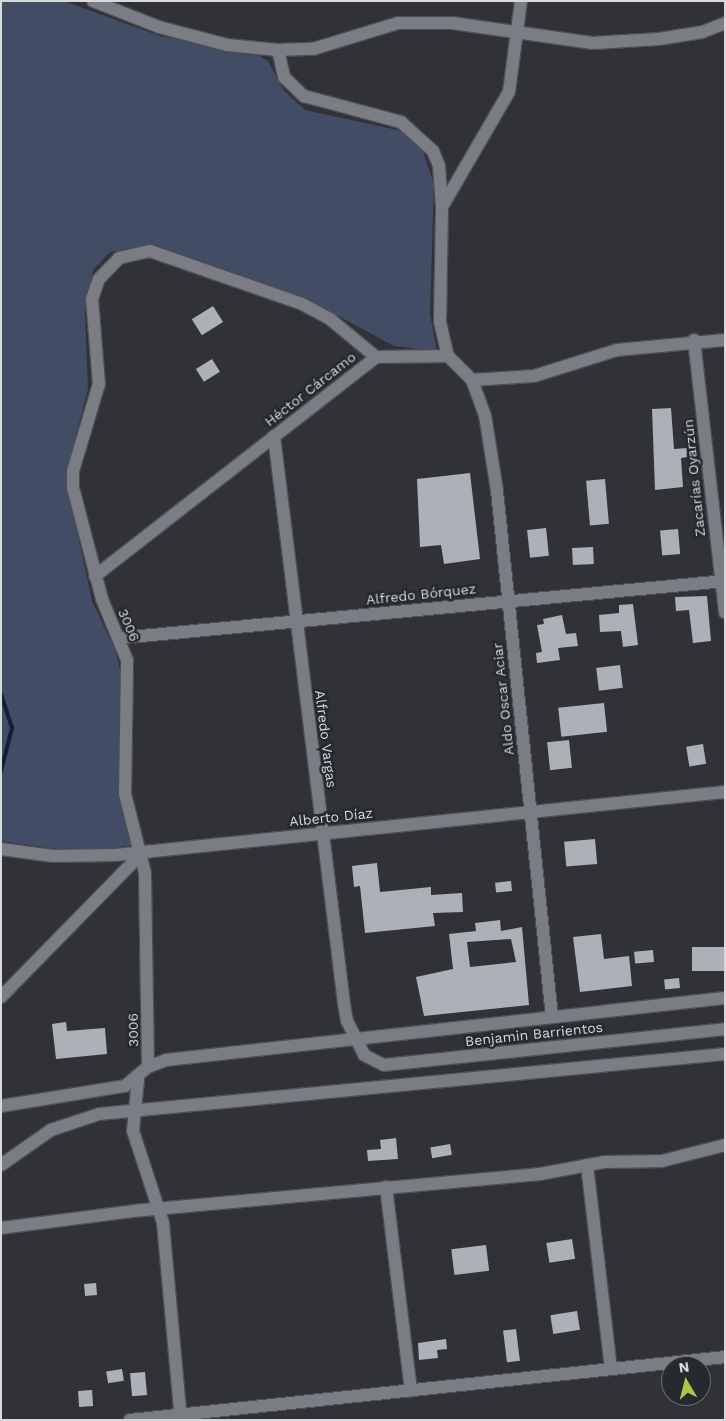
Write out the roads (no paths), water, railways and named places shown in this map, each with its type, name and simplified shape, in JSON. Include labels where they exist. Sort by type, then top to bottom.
[{"type":"street","points":[[93,1],[159,28],[227,45],[278,50],[313,49],[398,23],[452,23],[518,35],[602,43],[702,32],[725,23]]},
{"type":"street","points":[[442,207],[502,110],[513,83],[521,1]]},
{"type":"street","points":[[278,50],[284,77],[304,96],[401,122],[419,134],[439,166],[442,207],[438,302],[448,356],[472,380],[534,376],[616,350],[694,340],[725,340]]},
{"type":"street","name":"3006","points":[[148,1067],[143,852],[125,794],[129,680],[120,638],[95,576],[73,488],[73,471],[99,384],[92,299],[99,279],[119,258],[150,250],[302,304],[330,319],[376,357]]},
{"type":"street","name":"Zacarías Oyarzún","points":[[694,340],[723,581],[725,612]]},
{"type":"street","name":"Héctor Cárcamo","points":[[95,576],[376,357],[448,356]]},
{"type":"street","name":"Aldo Oscar Aciar","points":[[472,380],[485,416],[508,601],[552,1017]]},
{"type":"street","name":"Alfredo Vargas","points":[[274,436],[345,1012],[359,1041]]},
{"type":"street","name":"Alfredo Bórquez","points":[[120,638],[723,581]]},
{"type":"street","name":"Alberto Díaz","points":[[1,849],[85,857],[323,833],[529,809],[725,792]]},
{"type":"street","points":[[1,997],[143,852]]},
{"type":"street","name":"Benjamin Barrientos","points":[[148,1067],[166,1060],[300,1042],[359,1041],[725,998]]},
{"type":"street","name":"Benjamin Barrientos","points":[[359,1041],[364,1055],[384,1065],[725,1029]]},
{"type":"street","points":[[1,1165],[68,1122],[134,1111],[725,1054]]},
{"type":"street","points":[[1,1106],[125,1086],[138,1079],[148,1067]]},
{"type":"street","points":[[138,1079],[134,1111],[136,1146],[160,1212],[181,1417]]},
{"type":"street","points":[[1,1228],[386,1187],[540,1174],[587,1165],[662,1161],[725,1145]]},
{"type":"street","points":[[587,1165],[611,1369]]},
{"type":"street","points":[[386,1187],[411,1390]]},
{"type":"street","points":[[130,1420],[181,1417],[411,1390],[725,1358]]},
{"type":"waterway","points":[[1,694],[12,728],[1,771]]}]
